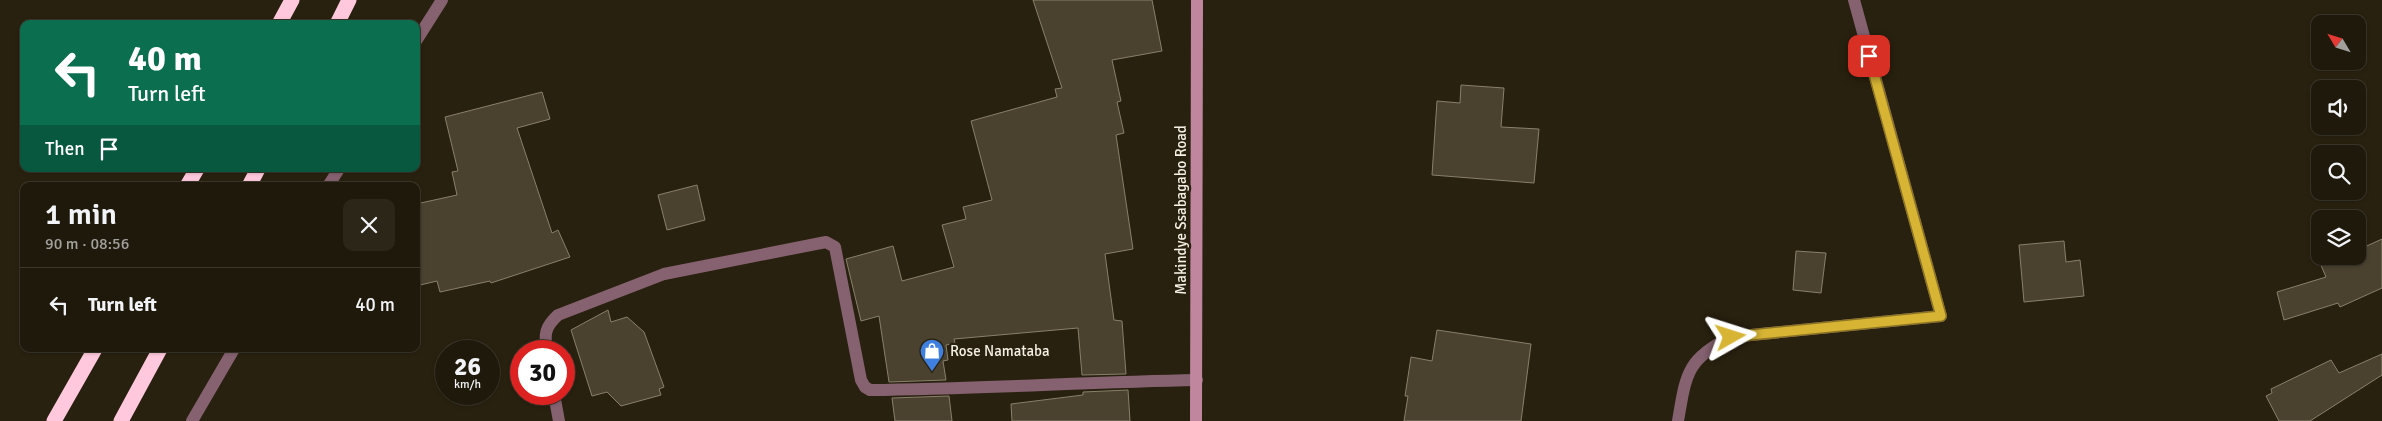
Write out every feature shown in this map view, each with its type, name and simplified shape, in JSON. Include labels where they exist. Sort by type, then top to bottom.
[{"type":"highway","points":[[281,20],[292,0]]},
{"type":"highway","points":[[339,20],[350,0]]},
{"type":"highway","points":[[54,421],[93,352]]},
{"type":"highway","points":[[121,421],[158,352]]},
{"type":"street","points":[[420,34],[442,0]]},
{"type":"street","name":"Makindye Ssabagabo Road","points":[[1196,421],[1197,0]]},
{"type":"street","points":[[1678,421],[1684,386],[1696,359],[1713,345],[1731,337],[1941,316],[1854,0]]},
{"type":"street","points":[[546,340],[548,325],[558,315],[664,274],[826,242],[835,248],[861,380],[865,387],[870,390],[948,389],[1049,383],[1197,380]]},
{"type":"street","points":[[192,421],[232,352]]},
{"type":"street","points":[[556,405],[559,421]]},
{"type":"building","points":[[1033,0],[1152,0],[1162,51],[1112,60],[1121,101],[1117,102],[1124,133],[1116,135],[1133,249],[1105,254],[1114,320],[1122,321],[1126,374],[1082,375],[1078,328],[954,339],[955,343],[946,345],[948,360],[943,361],[946,380],[889,382],[879,316],[861,321],[846,259],[893,246],[902,281],[954,267],[942,225],[966,219],[963,207],[992,200],[971,121],[1057,97],[1055,89],[1062,88]]},
{"type":"building","points":[[1461,85],[1504,88],[1501,127],[1539,129],[1534,183],[1432,175],[1437,101],[1460,103]]},
{"type":"building","points":[[542,92],[550,119],[517,128],[552,233],[558,230],[570,257],[491,283],[490,281],[440,292],[437,281],[420,285],[420,203],[457,195],[452,172],[458,171],[445,117]]},
{"type":"building","points":[[697,185],[705,220],[667,230],[658,195]]},
{"type":"building","points":[[2382,239],[2382,288],[2340,307],[2338,303],[2284,320],[2277,292],[2326,277],[2321,265],[2366,265],[2366,246]]},
{"type":"building","points":[[2064,241],[2066,262],[2080,260],[2084,296],[2024,302],[2019,245]]},
{"type":"building","points":[[1796,251],[1826,253],[1821,293],[1793,290]]},
{"type":"building","points":[[608,310],[611,322],[627,317],[644,332],[664,387],[659,389],[661,395],[621,406],[607,392],[592,396],[571,330]]},
{"type":"building","points":[[1437,330],[1531,344],[1521,421],[1404,421],[1408,396],[1405,396],[1411,357],[1432,361]]},
{"type":"building","points":[[2382,354],[2382,375],[2310,421],[2279,421],[2266,396],[2272,393],[2271,389],[2331,360],[2339,373]]},
{"type":"building","points":[[1128,390],[1130,421],[1012,421],[1011,404],[1083,395],[1083,392]]},
{"type":"building","points":[[949,396],[952,421],[895,421],[892,398]]},
{"type":"place","name":"Rose Namataba","points":[[932,372]]},
{"type":"route","points":[[1731,337],[1941,316],[1869,56]]}]
